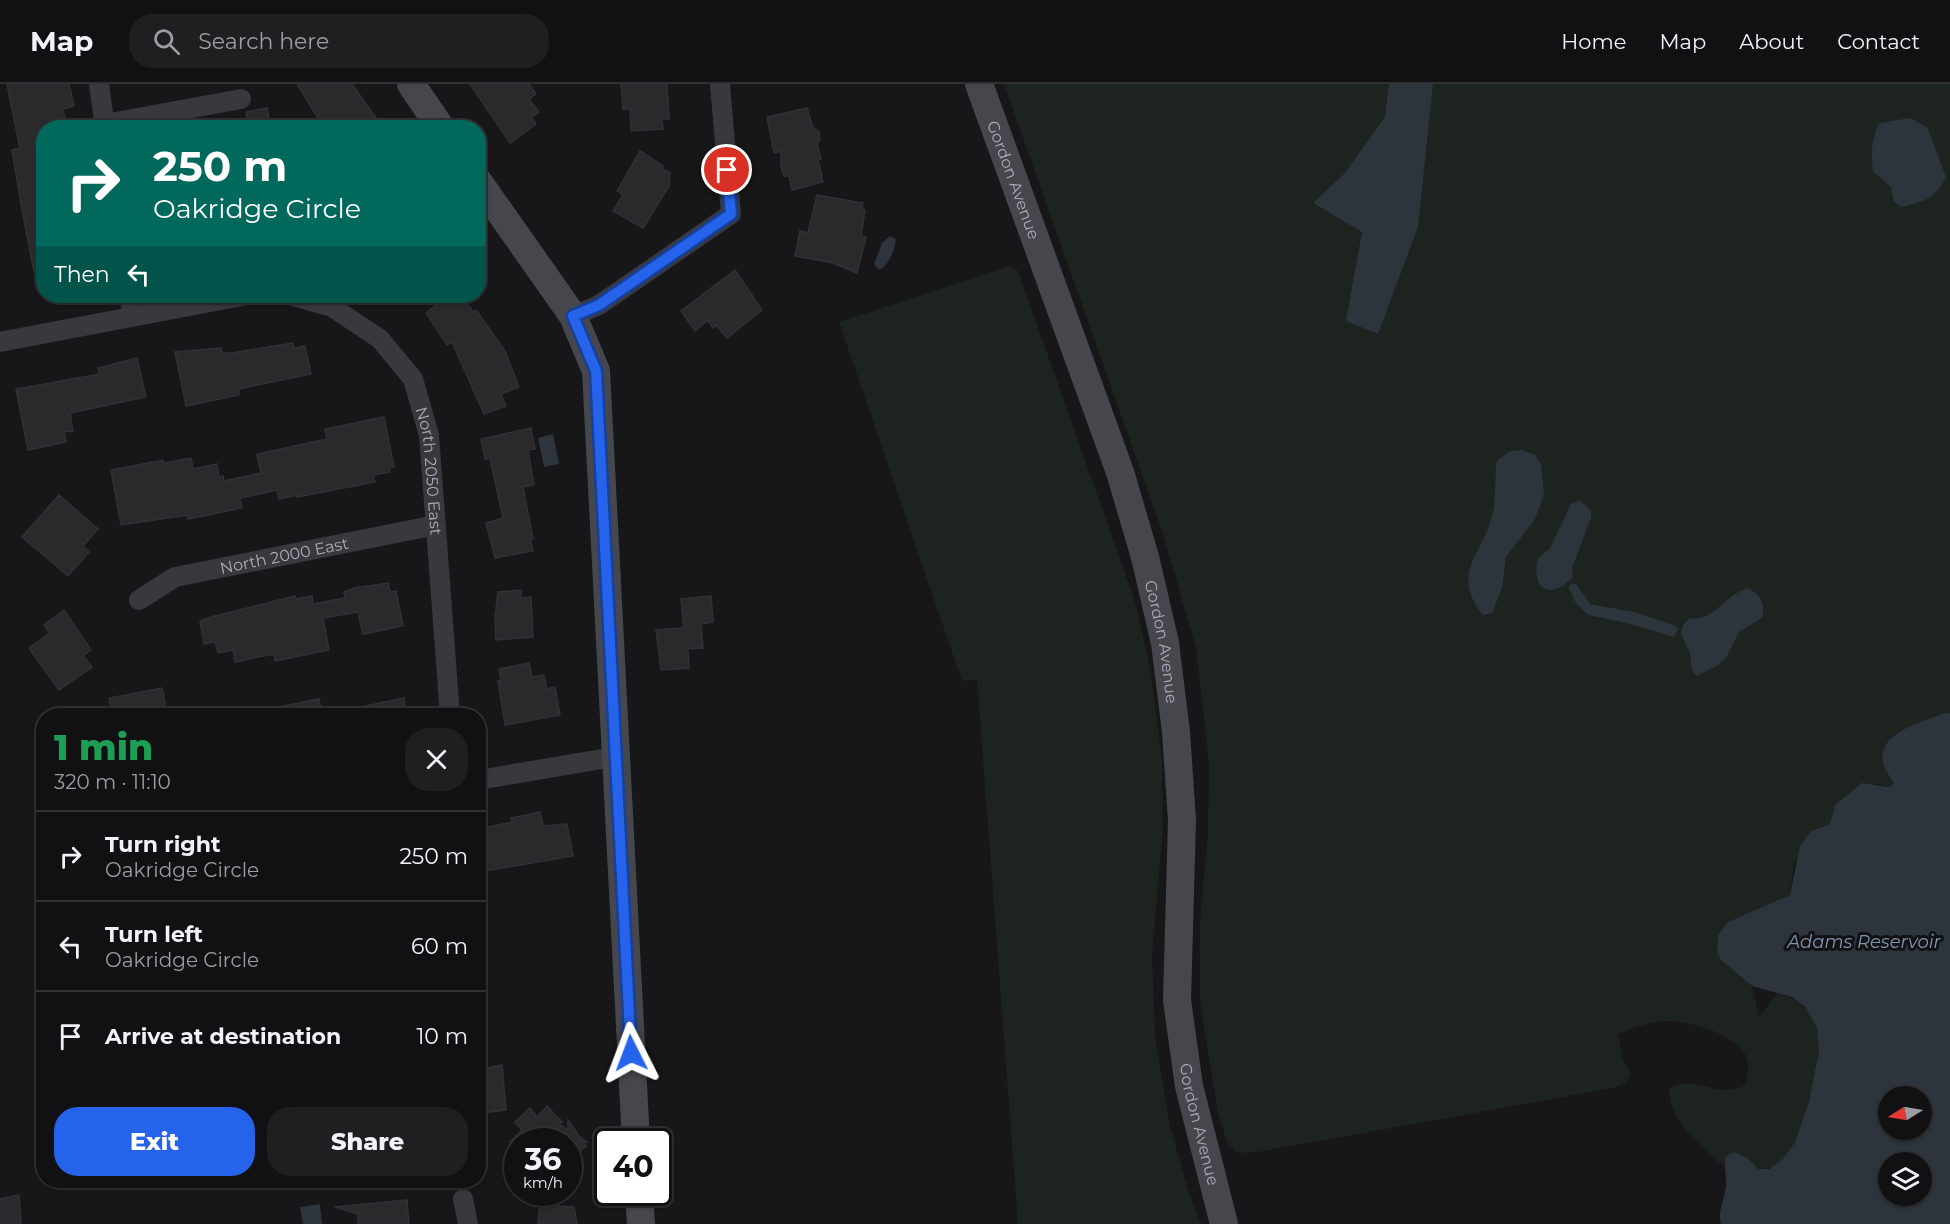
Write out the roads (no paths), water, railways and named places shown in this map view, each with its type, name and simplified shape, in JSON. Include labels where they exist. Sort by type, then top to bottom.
[{"type":"main road","points":[[411,84],[436,120]]},
{"type":"main road","name":"Gordon Avenue","points":[[979,84],[1120,472],[1145,557],[1165,643],[1176,732],[1182,820],[1177,1000],[1189,1086],[1224,1224]]},
{"type":"main road","points":[[486,192],[573,316],[596,371],[614,757],[635,1128]]},
{"type":"main road","points":[[640,1206],[641,1224]]},
{"type":"street","points":[[99,84],[104,120]]},
{"type":"street","points":[[573,316],[599,305],[731,214],[720,84]]},
{"type":"street","points":[[135,120],[241,99]]},
{"type":"street","points":[[130,303],[133,315]]},
{"type":"street","points":[[0,342],[202,303]]},
{"type":"street","name":"North 2050 East","points":[[317,303],[332,307],[380,339],[413,379],[429,435],[449,708]]},
{"type":"street","name":"North 2000 East","points":[[139,600],[175,577],[436,525]]},
{"type":"street","points":[[486,779],[614,757]]},
{"type":"street","points":[[463,1199],[468,1224]]},
{"type":"water","points":[[1389,84],[1433,84],[1418,227],[1378,334],[1346,321],[1362,232],[1313,203],[1345,173],[1385,117]]},
{"type":"water","points":[[1910,118],[1927,127],[1946,177],[1933,195],[1901,207],[1894,202],[1891,187],[1873,171],[1872,146],[1880,123]]},
{"type":"water","points":[[890,236],[896,239],[894,248],[889,261],[879,270],[874,264],[882,243]]},
{"type":"water","points":[[553,434],[559,464],[544,467],[538,438]]},
{"type":"water","points":[[1522,450],[1535,455],[1541,464],[1544,495],[1535,519],[1506,557],[1502,588],[1492,613],[1483,615],[1473,601],[1468,576],[1492,517],[1497,461],[1510,451]]},
{"type":"water","points":[[1580,500],[1591,511],[1591,518],[1572,568],[1573,577],[1557,589],[1544,589],[1537,578],[1538,558],[1550,548],[1571,504]]},
{"type":"water","points":[[1576,584],[1590,604],[1634,612],[1674,625],[1678,629],[1674,637],[1627,623],[1588,615],[1576,603],[1568,587]]},
{"type":"water","points":[[1748,588],[1761,600],[1762,618],[1739,632],[1726,658],[1697,676],[1692,671],[1690,653],[1681,634],[1683,625],[1690,618],[1707,615],[1740,591]]},
{"type":"water","name":"Adams Reservoir","points":[[1950,713],[1950,1224],[1721,1224],[1720,1213],[1726,1186],[1725,1157],[1734,1152],[1749,1159],[1758,1169],[1769,1169],[1783,1159],[1795,1142],[1809,1102],[1819,1051],[1817,1028],[1805,1007],[1792,997],[1752,986],[1721,960],[1717,952],[1718,935],[1728,922],[1790,895],[1800,846],[1811,831],[1830,824],[1835,805],[1862,783],[1889,787],[1894,784],[1883,763],[1883,752],[1887,743],[1894,736],[1915,724]]},
{"type":"water","points":[[320,1204],[322,1224],[303,1224],[300,1207]]}]
